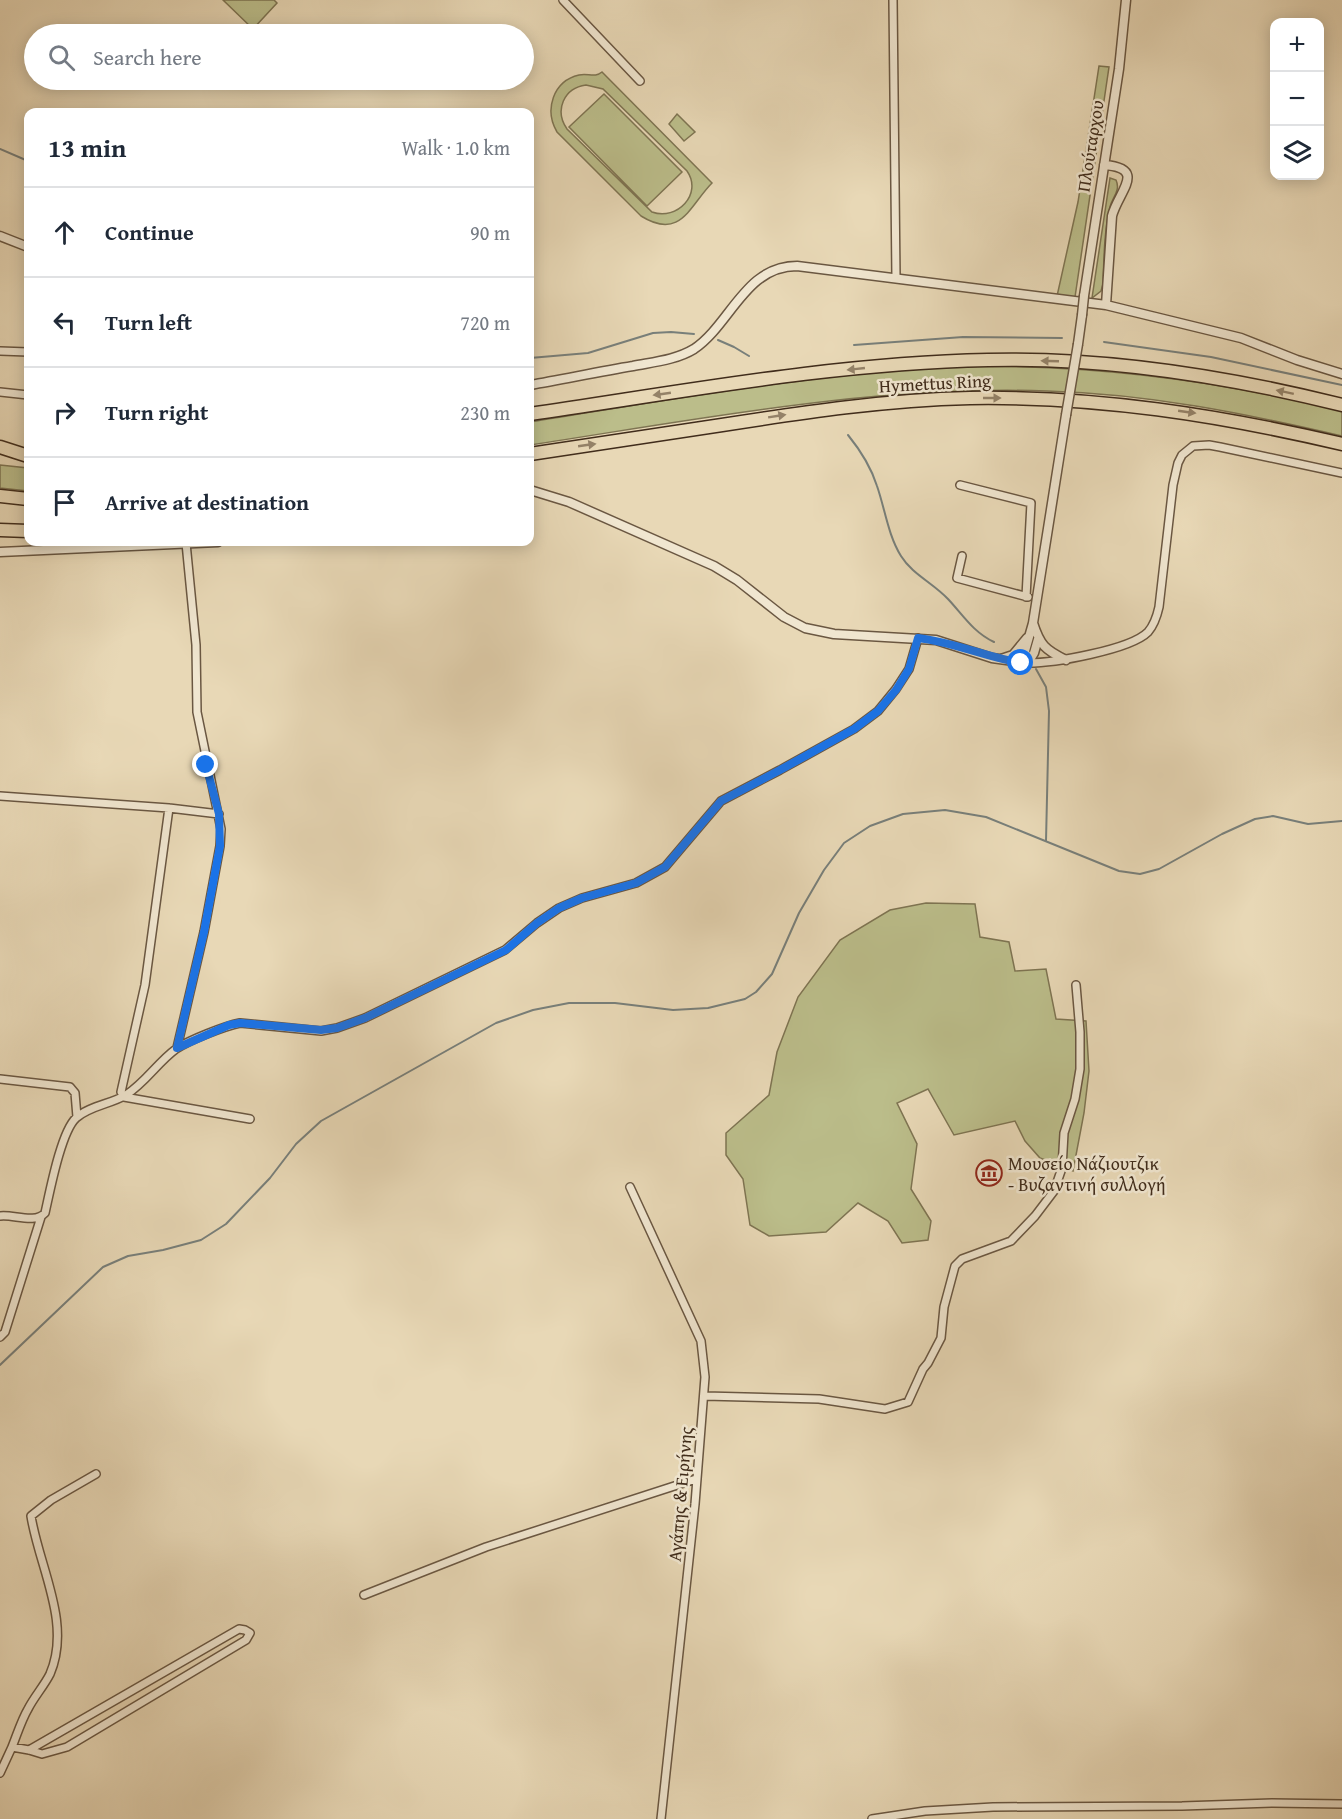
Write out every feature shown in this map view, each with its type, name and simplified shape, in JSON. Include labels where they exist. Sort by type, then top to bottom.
[{"type":"highway","name":"Hymettus Ring","points":[[534,413],[829,372],[892,365],[988,360],[1051,360],[1162,369],[1269,388],[1342,405]]},
{"type":"highway","name":"Hymettus Ring","points":[[534,453],[814,411],[892,402],[969,398],[1086,401],[1163,409],[1240,421],[1342,444]]},
{"type":"highway","points":[[0,447],[24,456]]},
{"type":"highway","points":[[0,455],[24,457]]},
{"type":"highway","points":[[0,496],[24,499]]},
{"type":"highway","points":[[0,530],[24,531]]},
{"type":"street","points":[[563,0],[640,81]]},
{"type":"street","points":[[893,0],[892,118],[896,278]]},
{"type":"street","name":"Πλούταρχου","points":[[1033,623],[1078,344],[1119,69],[1126,0]]},
{"type":"street","points":[[1104,165],[1118,166],[1127,171],[1129,176],[1112,216],[1106,305]]},
{"type":"street","points":[[0,236],[24,245]]},
{"type":"street","points":[[534,384],[682,356],[704,341],[741,296],[758,280],[777,268],[786,266],[1106,305],[1241,338],[1297,360],[1342,374]]},
{"type":"street","points":[[0,351],[24,352]]},
{"type":"street","points":[[0,392],[24,395]]},
{"type":"street","points":[[534,491],[568,502],[714,566],[737,580],[784,617],[805,628],[834,634],[936,640],[1001,659],[1028,663],[1066,660],[1087,655],[1138,639],[1153,626],[1159,607],[1175,476],[1178,463],[1187,450],[1193,446],[1209,445],[1342,473]]},
{"type":"street","points":[[960,485],[1031,503],[1026,597]]},
{"type":"street","points":[[0,552],[124,546]]},
{"type":"street","points":[[177,1048],[204,932],[220,846],[219,814],[206,765],[196,712],[196,645],[186,546]]},
{"type":"street","points":[[962,556],[957,578],[1036,600]]},
{"type":"street","points":[[1033,623],[1038,639],[1051,653],[1066,660]]},
{"type":"street","points":[[1028,663],[1025,651],[1033,623]]},
{"type":"street","points":[[76,1117],[124,1097],[141,1085],[177,1048],[229,1025],[240,1023],[321,1030],[337,1028],[365,1018],[506,950],[537,923],[559,908],[582,898],[636,883],[665,867],[721,801],[854,729],[878,711],[896,690],[909,669],[918,638]]},
{"type":"street","points":[[1001,659],[1013,655],[1028,638]]},
{"type":"street","points":[[1028,663],[1038,639]]},
{"type":"street","points":[[0,796],[169,808],[219,814]]},
{"type":"street","points":[[124,1097],[121,1092],[144,985],[169,808]]},
{"type":"street","points":[[705,1396],[819,1399],[885,1409],[908,1402],[941,1338],[944,1307],[955,1266],[962,1259],[1011,1241],[1035,1216],[1054,1191],[1062,1168],[1064,1133],[1075,1099],[1080,1069],[1076,986]]},
{"type":"street","points":[[0,1079],[70,1087],[75,1093],[76,1117],[62,1147],[45,1213],[41,1217],[5,1332],[0,1337]]},
{"type":"street","points":[[124,1097],[250,1119]]},
{"type":"street","name":"Αγάπης & Ειρήνης","points":[[630,1187],[701,1341],[705,1396],[696,1479],[696,1504],[661,1819]]},
{"type":"street","points":[[0,1216],[41,1217]]},
{"type":"street","points":[[0,1773],[28,1709],[50,1674],[57,1652],[58,1631],[31,1516],[51,1500],[96,1473]]},
{"type":"street","points":[[364,1595],[486,1547],[696,1479]]},
{"type":"street","points":[[12,1747],[42,1754],[67,1747],[246,1640],[250,1633],[238,1629],[29,1750]]},
{"type":"street","points":[[872,1819],[925,1810],[993,1807],[1342,1804]]},
{"type":"green space","points":[[223,0],[274,0],[277,3],[258,24],[248,24]]},
{"type":"green space","points":[[1099,66],[1109,67],[1075,297],[1057,296],[1078,202]]},
{"type":"green space","points":[[602,72],[712,183],[690,210],[675,222],[655,223],[641,216],[557,132],[551,115],[551,106],[557,90],[570,78]],"holes":[[[586,85],[603,89],[687,171],[692,188],[685,204],[678,209],[670,213],[652,212],[567,129],[561,115],[563,101],[567,95],[572,90]]]},
{"type":"green space","points":[[604,94],[682,172],[647,206],[569,127]]},
{"type":"green space","points":[[677,114],[695,132],[684,141],[669,124]]},
{"type":"green space","points":[[1110,178],[1116,180],[1117,191],[1110,207],[1107,226],[1103,284],[1101,291],[1092,298]]},
{"type":"green space","points":[[990,366],[1079,369],[1211,384],[1342,411],[1342,436],[1232,412],[1159,400],[1047,391],[982,391],[917,393],[787,406],[534,444],[534,421],[759,386],[932,368]]},
{"type":"green space","points":[[0,465],[24,468],[24,491],[0,488]]},
{"type":"green space","points":[[926,903],[975,904],[980,937],[1009,942],[1015,971],[1046,969],[1056,1019],[1086,1021],[1089,1071],[1073,1171],[1040,1158],[1025,1141],[1015,1121],[954,1135],[928,1089],[897,1103],[917,1144],[911,1189],[931,1221],[928,1240],[902,1243],[888,1221],[858,1203],[826,1232],[769,1236],[750,1225],[743,1179],[726,1155],[726,1133],[769,1095],[777,1052],[798,997],[840,940],[890,910]]},
{"type":"waterway","points":[[0,149],[24,159]]},
{"type":"waterway","points":[[534,358],[588,353],[653,333],[694,334]]},
{"type":"waterway","points":[[854,345],[963,337],[1062,338]]},
{"type":"waterway","points":[[718,340],[749,356]]},
{"type":"waterway","points":[[1104,342],[1211,357],[1342,385]]},
{"type":"waterway","points":[[848,435],[872,472],[890,531],[901,556],[911,568],[948,599],[974,628],[994,642]]},
{"type":"waterway","points":[[1036,669],[1046,687],[1049,711],[1046,841]]},
{"type":"waterway","points":[[0,1365],[103,1267],[128,1256],[201,1240],[226,1224],[270,1178],[296,1144],[321,1121],[496,1023],[533,1010],[569,1003],[615,1003],[673,1010],[708,1008],[745,999],[756,992],[772,974],[799,913],[824,870],[844,843],[870,826],[903,814],[945,810],[986,817],[1119,871],[1140,874],[1159,869],[1222,834],[1255,819],[1273,816],[1308,824],[1342,821]]},
{"type":"place","name":"Μουσείο Νάζιουτζικ - Βυζαντινή συλλογή","points":[[989,1173]]},
{"type":"route","points":[[206,765],[219,814],[220,846],[204,932],[177,1048],[229,1025],[240,1023],[321,1030],[337,1028],[365,1018],[506,950],[537,923],[559,908],[582,898],[636,883],[665,867],[721,801],[854,729],[878,711],[896,690],[909,669],[918,638],[936,640],[992,658],[1021,663]]}]
